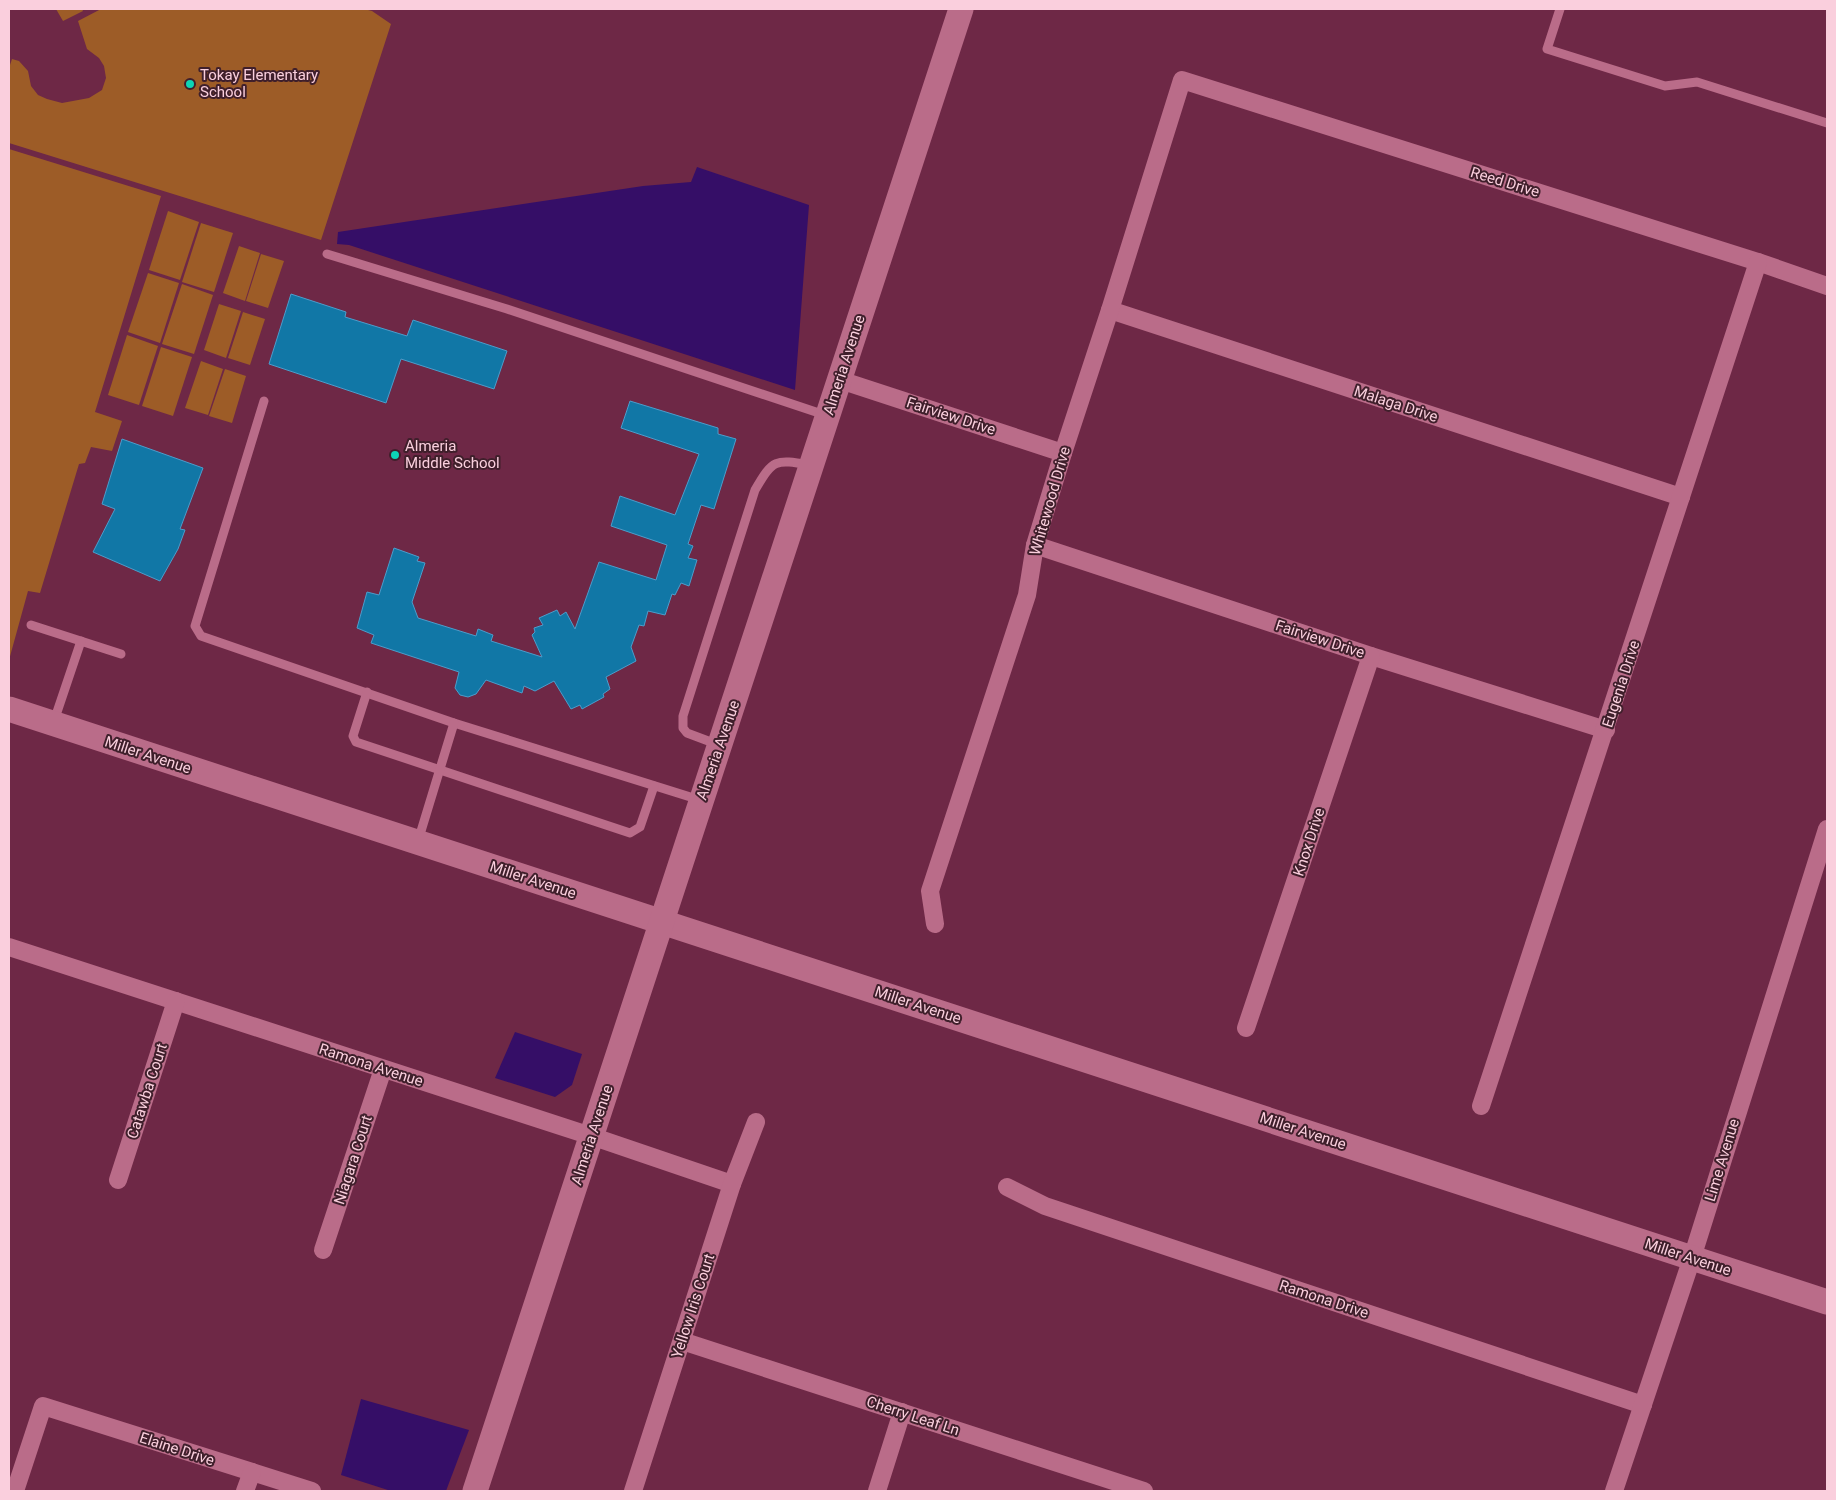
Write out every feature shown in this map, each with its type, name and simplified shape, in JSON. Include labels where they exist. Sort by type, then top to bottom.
[{"type":"street","name":"Almeria Avenue","points":[[475,1491],[662,922],[700,800],[720,745],[810,465],[840,380],[961,9]]},
{"type":"street","name":"Reed Drive","points":[[1182,80],[1758,262],[1827,286]]},
{"type":"street","name":"Whitewood Drive","points":[[935,924],[930,891],[1027,595],[1035,545],[1182,80]]},
{"type":"street","name":"Eugenia Drive","points":[[1481,1106],[1606,730],[1758,262]]},
{"type":"street","name":"Malaga Drive","points":[[1110,310],[1681,497]]},
{"type":"street","name":"Fairview Drive","points":[[840,380],[1063,453]]},
{"type":"street","name":"Fairview Drive","points":[[1035,545],[1371,656],[1606,730]]},
{"type":"street","name":"Knox Drive","points":[[1246,1028],[1371,656]]},
{"type":"street","name":"Miller Avenue","points":[[9,709],[1827,1302]]},
{"type":"street","name":"Lime Avenue","points":[[1614,1491],[1821,869],[1827,828]]},
{"type":"street","name":"Ramona Avenue","points":[[9,947],[591,1136],[732,1184]]},
{"type":"street","name":"Catawba Court","points":[[118,1180],[176,1001]]},
{"type":"street","name":"Niagara Court","points":[[323,1250],[383,1070]]},
{"type":"street","name":"Yellow Iris Court","points":[[633,1491],[732,1184],[756,1122]]},
{"type":"street","name":"Ramona Drive","points":[[1007,1187],[1046,1206],[1643,1406]]},
{"type":"street","name":"Cherry Leaf Ln","points":[[682,1341],[902,1412],[1121,1488],[1144,1491]]},
{"type":"street","name":"Elaine Drive","points":[[15,1491],[43,1406],[312,1491]]},
{"type":"street","points":[[877,1491],[902,1412]]},
{"type":"street","points":[[245,1491],[252,1472]]},
{"type":"lane","points":[[1560,9],[1547,49],[1666,86],[1697,82],[1827,123]]},
{"type":"lane","points":[[327,254],[507,309],[828,416]]},
{"type":"lane","points":[[264,401],[195,626],[201,636],[454,723],[700,800]]},
{"type":"lane","points":[[720,745],[687,733],[683,728],[683,716],[755,490],[768,468],[775,463],[787,461],[810,465]]},
{"type":"lane","points":[[32,625],[122,654]]},
{"type":"lane","points":[[53,724],[81,641]]},
{"type":"lane","points":[[367,692],[353,736],[356,742],[630,833],[640,827],[654,786]]},
{"type":"lane","points":[[417,843],[454,723]]},
{"type":"shaded area","points":[[56,9],[82,9],[83,11],[63,21]]},
{"type":"shaded area","name":"Tokay Elementary School","points":[[101,9],[364,9],[372,11],[391,24],[321,240],[9,143],[9,68],[12,59],[19,61],[28,71],[31,86],[38,95],[47,99],[62,103],[89,98],[102,90],[106,78],[104,66],[99,58],[87,49],[78,21]]},
{"type":"shaded area","points":[[9,149],[161,196],[95,412],[122,421],[112,451],[91,447],[85,463],[79,464],[40,593],[28,591],[9,660]]},
{"type":"shaded area","points":[[697,167],[809,205],[795,390],[349,245],[337,244],[338,232],[643,186],[691,182]]},
{"type":"shaded area","points":[[168,211],[199,222],[180,280],[149,270]]},
{"type":"shaded area","points":[[201,223],[233,233],[214,292],[182,282]]},
{"type":"shaded area","points":[[239,246],[260,253],[245,301],[223,293]]},
{"type":"shaded area","points":[[261,254],[284,261],[268,308],[246,301]]},
{"type":"shaded area","points":[[148,273],[179,283],[160,343],[128,332]]},
{"type":"shaded area","points":[[182,284],[213,295],[194,354],[162,344]]},
{"type":"shaded area","points":[[219,304],[241,311],[226,358],[204,350]]},
{"type":"shaded area","points":[[243,312],[265,319],[250,365],[228,358]]},
{"type":"shaded area","points":[[127,335],[158,346],[139,405],[108,395]]},
{"type":"shaded area","points":[[161,347],[192,357],[173,416],[142,406]]},
{"type":"shaded area","points":[[201,361],[223,369],[208,415],[185,408]]},
{"type":"shaded area","points":[[225,369],[246,376],[232,423],[209,416]]},
{"type":"shaded area","points":[[515,1032],[582,1054],[572,1085],[555,1097],[495,1078]]},
{"type":"shaded area","points":[[361,1399],[469,1430],[446,1491],[391,1491],[341,1475]]},
{"type":"building","points":[[291,294],[346,312],[345,317],[407,336],[413,320],[507,351],[494,389],[401,359],[386,403],[269,364]]},
{"type":"building","points":[[630,401],[718,428],[718,434],[736,439],[714,509],[701,505],[688,544],[693,546],[688,558],[697,560],[689,586],[681,583],[675,595],[672,594],[665,615],[648,611],[644,626],[639,625],[631,647],[636,661],[606,677],[610,689],[603,694],[604,697],[582,709],[580,705],[571,709],[554,681],[535,691],[524,686],[522,693],[486,680],[476,694],[468,697],[460,695],[455,688],[459,672],[371,643],[374,635],[357,628],[367,592],[379,595],[394,548],[419,557],[417,561],[425,563],[412,602],[418,618],[476,636],[478,629],[493,635],[491,641],[542,657],[532,635],[535,632],[534,628],[543,625],[539,618],[557,610],[560,616],[566,612],[575,629],[599,562],[656,580],[667,545],[611,526],[620,496],[675,515],[699,454],[621,428]]},
{"type":"building","points":[[122,439],[203,468],[180,529],[185,530],[178,549],[160,581],[93,552],[115,509],[102,504]]},
{"type":"place","name":"Tokay Elementary School","points":[[190,84]]},
{"type":"place","name":"Almeria Middle School","points":[[395,455]]}]
